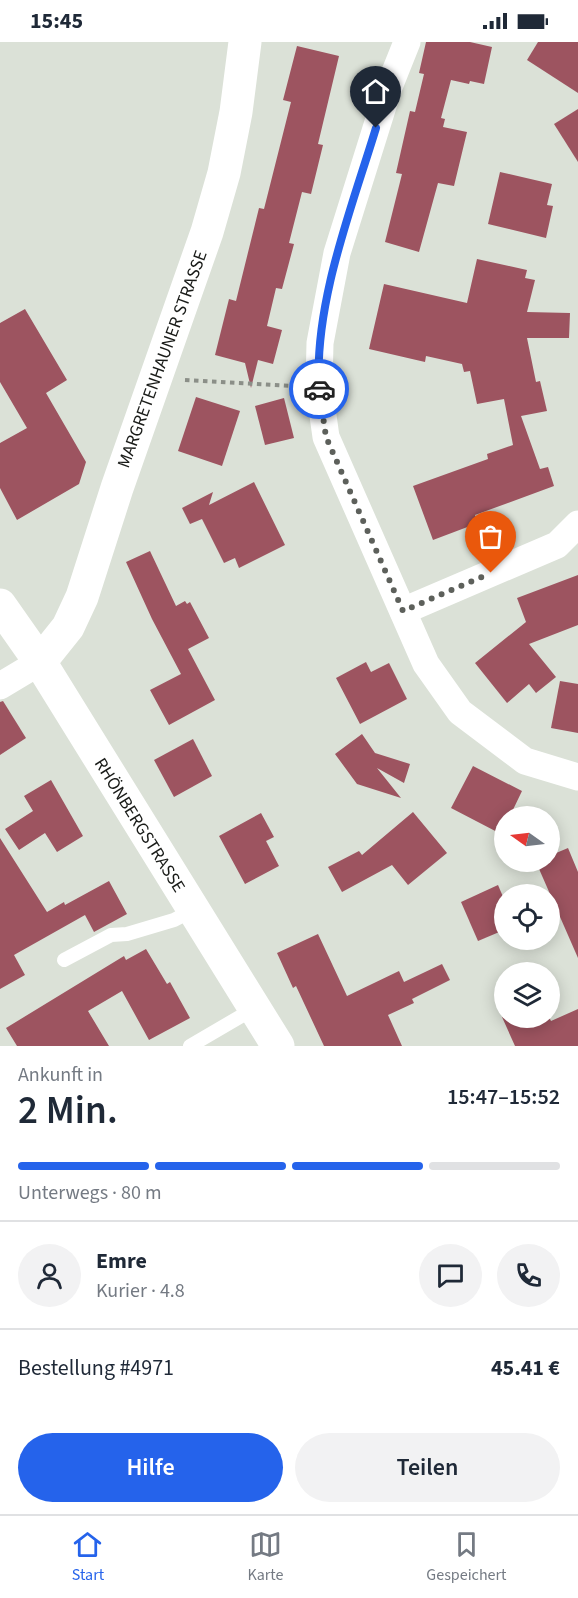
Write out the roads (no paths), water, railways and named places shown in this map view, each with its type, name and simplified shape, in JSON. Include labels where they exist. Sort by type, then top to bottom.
[{"type":"street","name":"MARGRETENHAUNER STRASSE","points":[[40,662],[68,627],[82,597],[154,379],[207,232],[224,173],[236,112],[245,42]]},
{"type":"street","points":[[407,42],[389,87],[337,253],[320,343],[319,387],[326,437],[426,664],[460,712],[525,760],[578,777]]},
{"type":"street","points":[[403,611],[557,545],[578,524]]},
{"type":"street","name":"RHÖNBERGSTRASSE","points":[[0,605],[40,662],[278,1046]]},
{"type":"street","points":[[0,686],[40,662]]},
{"type":"lane","points":[[64,960],[111,934],[127,933],[174,920],[194,910]]},
{"type":"lane","points":[[190,1046],[255,1008]]}]
